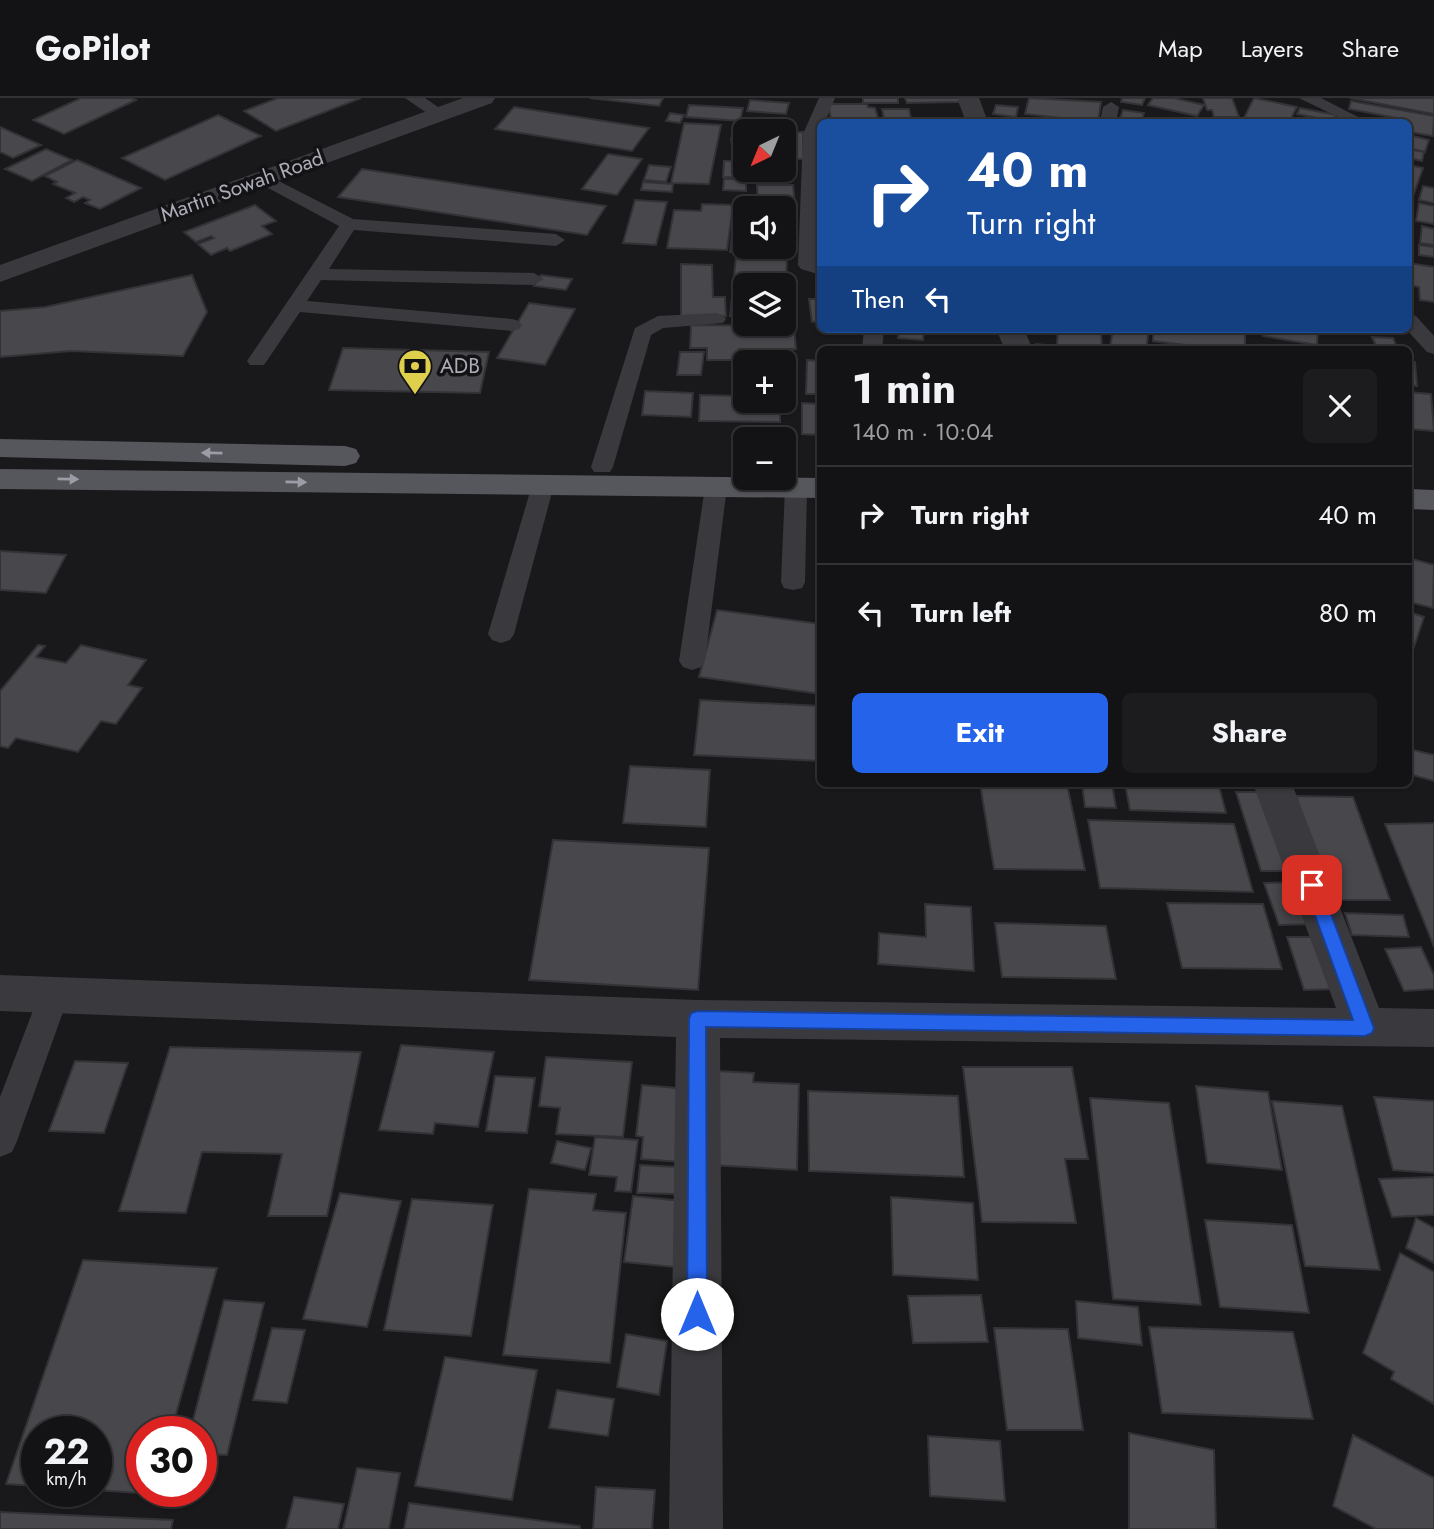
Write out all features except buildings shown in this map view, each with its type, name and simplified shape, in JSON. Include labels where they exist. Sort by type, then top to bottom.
[{"type":"main road","points":[[0,449],[550,461],[602,467],[733,464]]},
{"type":"main road","points":[[7,481],[716,488],[800,480],[817,465]]},
{"type":"main road","points":[[1412,473],[1434,473]]},
{"type":"main road","points":[[1412,499],[1434,500]]},
{"type":"street","name":"Martin Sowah Road","points":[[0,274],[484,98]]},
{"type":"street","points":[[968,98],[976,119]]},
{"type":"street","points":[[1273,787],[1365,1028]]},
{"type":"street","points":[[0,993],[698,1019],[1434,1028]]},
{"type":"street","points":[[696,1529],[698,1019]]},
{"type":"lane","points":[[413,98],[440,114]]},
{"type":"lane","points":[[818,119],[827,98]]},
{"type":"lane","points":[[1307,98],[1354,119]]},
{"type":"lane","points":[[817,120],[811,134],[808,265],[817,268]]},
{"type":"lane","points":[[263,178],[349,225],[556,240]]},
{"type":"lane","points":[[257,361],[349,225]]},
{"type":"lane","points":[[314,274],[534,279]]},
{"type":"lane","points":[[294,306],[512,326]]},
{"type":"lane","points":[[602,467],[642,332],[658,322],[716,318]]},
{"type":"lane","points":[[1412,323],[1434,348]]},
{"type":"lane","points":[[793,583],[800,480]]},
{"type":"lane","points":[[501,634],[543,485]]},
{"type":"lane","points":[[692,661],[716,488]]},
{"type":"lane","points":[[0,1141],[54,995]]},
{"type":"place","name":"ADB","points":[[415,396]]},
{"type":"route","points":[[697,1314],[698,1019],[1365,1028],[1312,885]]}]
